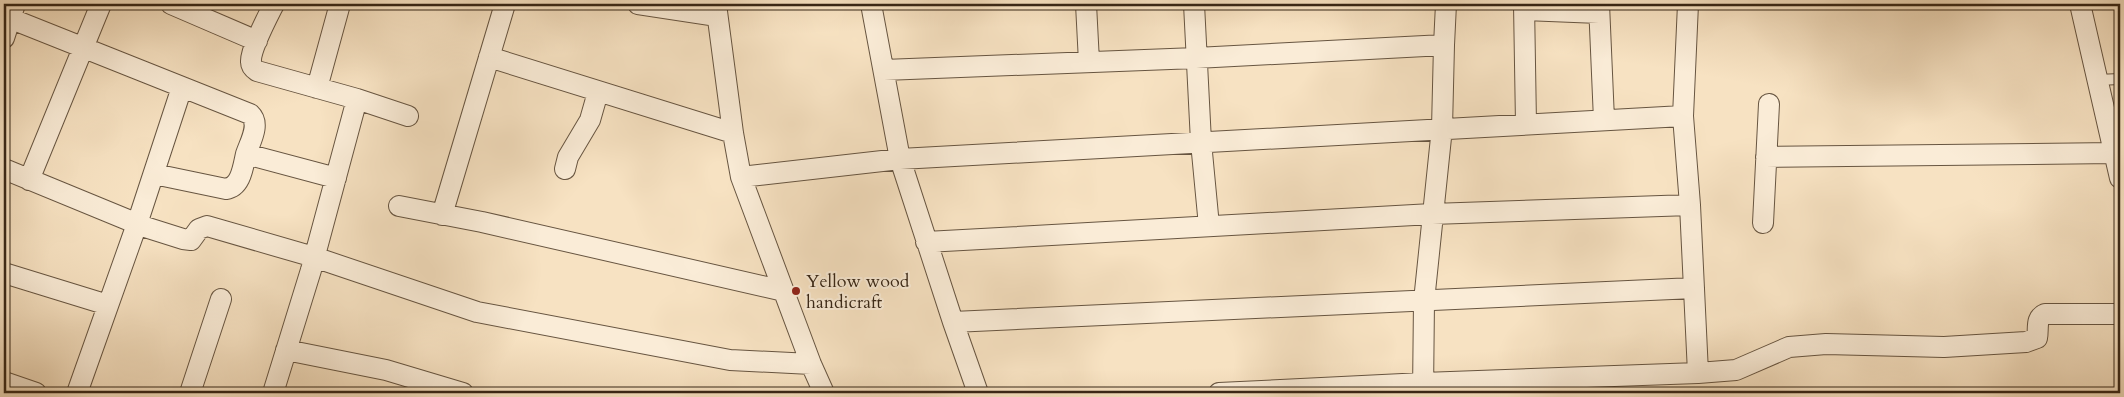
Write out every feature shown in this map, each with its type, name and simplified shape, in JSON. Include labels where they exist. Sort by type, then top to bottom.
[{"type":"street","points":[[29,180],[101,4]]},
{"type":"street","points":[[171,4],[258,40]]},
{"type":"street","points":[[274,4],[250,63],[253,68],[408,116]]},
{"type":"street","points":[[317,88],[340,4]]},
{"type":"street","points":[[442,214],[505,4]]},
{"type":"street","points":[[638,4],[716,10],[741,177],[810,364],[824,393]]},
{"type":"street","points":[[870,4],[900,159],[926,242],[978,393]]},
{"type":"street","points":[[1086,4],[1089,62]]},
{"type":"street","points":[[1194,4],[1201,142],[1209,226]]},
{"type":"street","points":[[1423,388],[1424,300],[1442,128],[1446,4]]},
{"type":"street","points":[[1688,4],[1683,116],[1690,204],[1698,374]]},
{"type":"street","points":[[2080,4],[2120,178]]},
{"type":"street","points":[[1526,124],[1524,7],[1599,9],[1604,120]]},
{"type":"street","points":[[4,38],[10,12],[83,46],[244,112],[254,118],[256,125],[238,183],[231,189],[154,174]]},
{"type":"street","points":[[884,70],[1196,58],[1444,45]]},
{"type":"street","points":[[489,57],[733,133]]},
{"type":"street","points":[[76,393],[137,224],[182,87]]},
{"type":"street","points":[[564,170],[570,152],[587,125],[598,92]]},
{"type":"street","points":[[273,393],[314,257],[357,99]]},
{"type":"street","points":[[1763,223],[1769,104]]},
{"type":"street","points":[[741,177],[900,159],[1683,116]]},
{"type":"street","points":[[1766,157],[2114,153]]},
{"type":"street","points":[[246,154],[336,178]]},
{"type":"street","points":[[4,169],[137,224],[187,240],[194,238],[199,229],[207,226],[314,257],[477,312],[730,360],[810,364]]},
{"type":"street","points":[[926,242],[1432,214],[1690,204]]},
{"type":"street","points":[[399,206],[784,291]]},
{"type":"street","points":[[4,272],[108,305]]},
{"type":"street","points":[[953,322],[1694,288]]},
{"type":"street","points":[[190,393],[221,299]]},
{"type":"street","points":[[1219,393],[1423,388],[1698,374],[1736,370],[1789,347],[1826,344],[1944,347],[2026,342],[2037,338],[2038,320],[2044,314],[2120,314]]},
{"type":"street","points":[[286,350],[386,370],[438,389],[463,393]]},
{"type":"street","points":[[4,382],[36,393]]},
{"type":"lane","points":[[2097,80],[2120,79]]},
{"type":"place","name":"Yellow wood handicraft","points":[[796,291]]}]
